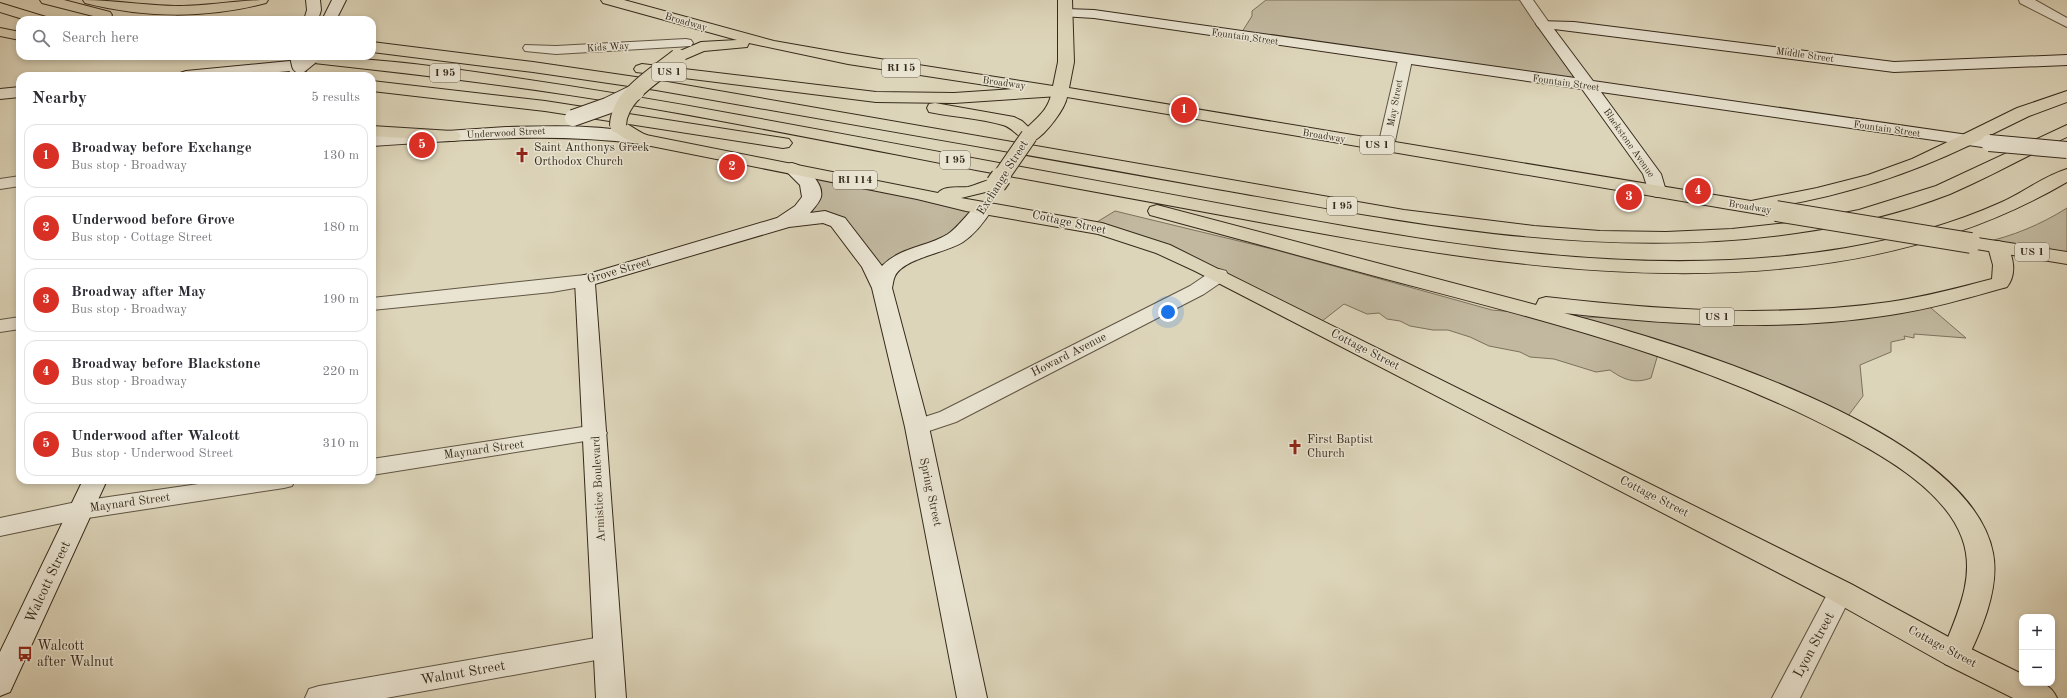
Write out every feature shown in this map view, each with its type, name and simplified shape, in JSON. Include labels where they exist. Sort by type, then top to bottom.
[{"type":"main road","points":[[47,0],[114,16]]},
{"type":"main road","points":[[90,0],[134,6],[200,9],[230,8],[261,0]]},
{"type":"main road","name":"Broadway","points":[[608,0],[773,45],[1031,90]]},
{"type":"main road","name":"Exchange Street","points":[[984,208],[996,184],[1029,136],[1046,120],[1058,102],[1058,91],[1066,62],[1066,6]]},
{"type":"main road","points":[[0,7],[28,16]]},
{"type":"main road","points":[[677,20],[687,31],[686,42],[678,57]]},
{"type":"main road","points":[[0,32],[16,35]]},
{"type":"main road","points":[[636,92],[678,57],[693,50],[711,45],[773,45]]},
{"type":"main road","name":"I 95","points":[[376,47],[462,57],[662,86],[1404,216],[1473,226],[1576,235],[1644,237],[1709,235],[1771,230],[1856,216],[1904,204],[1946,189],[2067,130]]},
{"type":"main road","name":"US 1","points":[[462,57],[540,58],[876,97],[954,98],[1031,90],[1058,91]]},
{"type":"main road","name":"I 95","points":[[300,63],[455,74],[618,98],[1340,232],[1467,252],[1556,262],[1711,266],[1779,261],[1843,253],[1901,242],[1952,228],[1995,212],[2067,174]]},
{"type":"main road","points":[[376,87],[538,105],[799,145],[852,141]]},
{"type":"main road","points":[[876,97],[1002,120],[1016,125],[1029,136],[1036,114],[1031,90]]},
{"type":"main road","name":"Broadway","points":[[1058,91],[1745,206],[2067,258]]},
{"type":"main road","name":"Cottage Street","points":[[636,92],[619,110],[616,120],[618,125],[625,132],[641,139],[917,193],[984,208],[1070,222],[1119,234],[1163,249],[1219,275],[1841,592],[1955,655],[2042,698]]},
{"type":"main road","points":[[1745,206],[1787,200],[1853,185],[1913,165],[2023,112],[2067,96]]},
{"type":"main road","points":[[376,131],[452,136]]},
{"type":"main road","name":"US 1","points":[[1059,179],[1135,206],[1452,290],[1535,303],[1644,314],[1726,317],[1820,315],[1950,298],[2000,283],[2004,278],[2004,273],[1998,247]]},
{"type":"main road","points":[[917,193],[956,194],[978,190],[996,184]]},
{"type":"main road","points":[[1452,290],[1669,349],[1733,372],[1822,412],[1887,448],[1917,469],[1943,492],[1962,514],[1975,536],[1982,561],[1981,581],[1955,655]]},
{"type":"street","points":[[312,16],[314,10],[313,0]]},
{"type":"street","points":[[331,16],[339,0]]},
{"type":"street","name":"Blackstone Avenue","points":[[1526,0],[1652,174],[1657,191]]},
{"type":"street","points":[[2025,0],[2067,23]]},
{"type":"street","name":"Fountain Street","points":[[1066,6],[1094,14],[1964,141],[2067,150]]},
{"type":"street","name":"Middle Street","points":[[1543,24],[1581,26],[1894,67],[2067,60]]},
{"type":"street","name":"Kids Way","points":[[530,48],[556,50],[686,42]]},
{"type":"street","name":"May Street","points":[[1386,146],[1405,60]]},
{"type":"street","points":[[229,72],[282,67],[300,63]]},
{"type":"street","points":[[0,94],[16,92]]},
{"type":"street","points":[[509,131],[573,118],[607,106],[636,92]]},
{"type":"street","name":"Underwood Street","points":[[376,141],[509,131],[569,130],[641,139]]},
{"type":"street","name":"Grove Street","points":[[376,304],[552,286],[585,281],[784,222],[802,211],[812,199],[811,187],[808,182],[792,168]]},
{"type":"street","points":[[0,184],[16,182]]},
{"type":"street","name":"Exchange Street","points":[[882,288],[883,276],[892,264],[957,237],[974,223],[984,208]]},
{"type":"street","name":"Spring Street","points":[[784,222],[820,217],[838,222],[872,266],[882,288],[917,427],[972,698]]},
{"type":"street","name":"Howard Avenue","points":[[917,427],[955,414],[1197,290],[1219,275]]},
{"type":"street","name":"Armistice Boulevard","points":[[585,281],[596,434],[611,698]]},
{"type":"street","points":[[0,326],[16,323]]},
{"type":"street","name":"Maynard Street","points":[[376,466],[596,434]]},
{"type":"street","name":"Walcott Street","points":[[0,683],[93,484]]},
{"type":"street","name":"Maynard Street","points":[[0,527],[81,510],[257,484]]},
{"type":"street","name":"Lyon Street","points":[[1786,698],[1841,592]]},
{"type":"street","name":"Walnut Street","points":[[319,698],[607,647]]},
{"type":"shaded area","points":[[1266,0],[1523,0],[1579,84],[1240,35],[1252,16],[1252,11]]},
{"type":"shaded area","points":[[798,173],[974,206],[967,228],[875,276],[836,225],[798,217],[805,202]]},
{"type":"shaded area","points":[[2067,208],[2067,258],[1982,243],[2005,237],[2026,229],[2047,220]]},
{"type":"shaded area","points":[[1115,211],[1276,250],[1492,310],[1569,317],[1748,318],[1924,302],[1966,338],[1914,334],[1914,338],[1904,336],[1905,339],[1891,342],[1891,352],[1860,365],[1863,396],[1842,424],[1658,354],[1651,378],[1635,381],[1625,379],[1610,370],[1596,372],[1554,359],[1530,357],[1520,352],[1489,346],[1470,337],[1448,330],[1433,330],[1410,326],[1400,321],[1387,319],[1379,313],[1367,314],[1344,304],[1312,329],[1166,253],[1087,228]]},
{"type":"place","name":"Broadway before Exchange","points":[[1184,110]]},
{"type":"place","name":"Underwood after Walcott","points":[[422,145]]},
{"type":"place","name":"Saint Anthonys Greek Orthodox Church","points":[[522,155]]},
{"type":"place","name":"Underwood before Grove","points":[[732,167]]},
{"type":"place","name":"Broadway before Blackstone","points":[[1698,191]]},
{"type":"place","name":"Broadway after May","points":[[1629,197]]},
{"type":"place","name":"First Baptist Church","points":[[1295,447]]},
{"type":"place","name":"Walcott after Walnut","points":[[25,654]]}]
